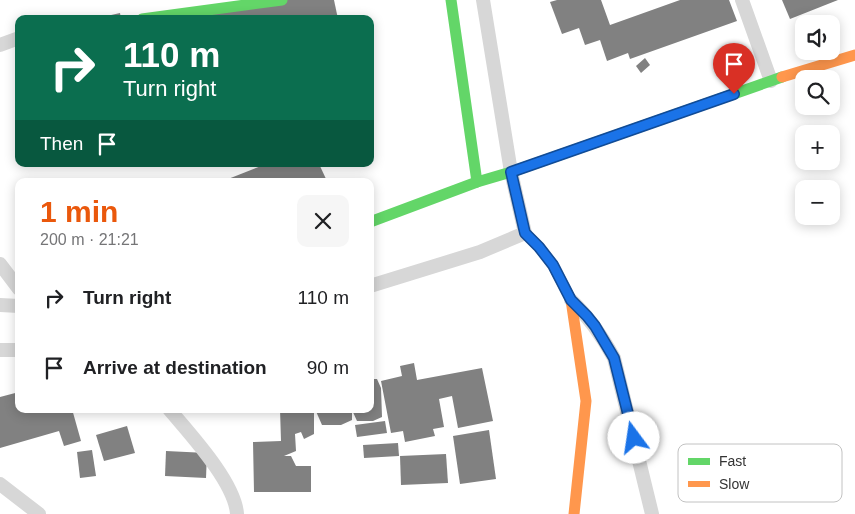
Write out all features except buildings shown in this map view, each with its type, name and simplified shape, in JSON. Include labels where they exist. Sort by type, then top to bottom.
[{"type":"street","points":[[171,15],[282,0]]},
{"type":"street","points":[[451,0],[478,182]]},
{"type":"street","points":[[483,0],[511,172],[525,233],[553,265],[571,300],[587,316],[602,336],[614,358],[652,514]]},
{"type":"street","points":[[742,0],[771,81]]},
{"type":"street","points":[[0,46],[15,40]]},
{"type":"street","points":[[374,221],[478,182],[771,81],[855,55]]},
{"type":"street","points":[[374,285],[480,252],[525,233]]},
{"type":"street","points":[[0,264],[15,284]]},
{"type":"street","points":[[571,300],[586,401],[574,514]]},
{"type":"street","points":[[0,305],[15,306]]},
{"type":"street","points":[[0,350],[15,350]]},
{"type":"street","points":[[172,413],[206,452],[230,490],[237,514]]},
{"type":"street","points":[[0,484],[39,514]]},
{"type":"traffic: fast","points":[[171,15],[282,0]]},
{"type":"traffic: fast","points":[[451,0],[477,182]]},
{"type":"traffic: fast","points":[[374,221],[477,182],[511,172],[782,77]]},
{"type":"traffic: slow","points":[[782,77],[855,55]]},
{"type":"traffic: slow","points":[[525,233],[553,265],[571,300],[586,401],[574,514]]},
{"type":"route","points":[[634,438],[614,358],[595,326],[571,300],[553,265],[525,233],[511,172],[734,94]]}]
